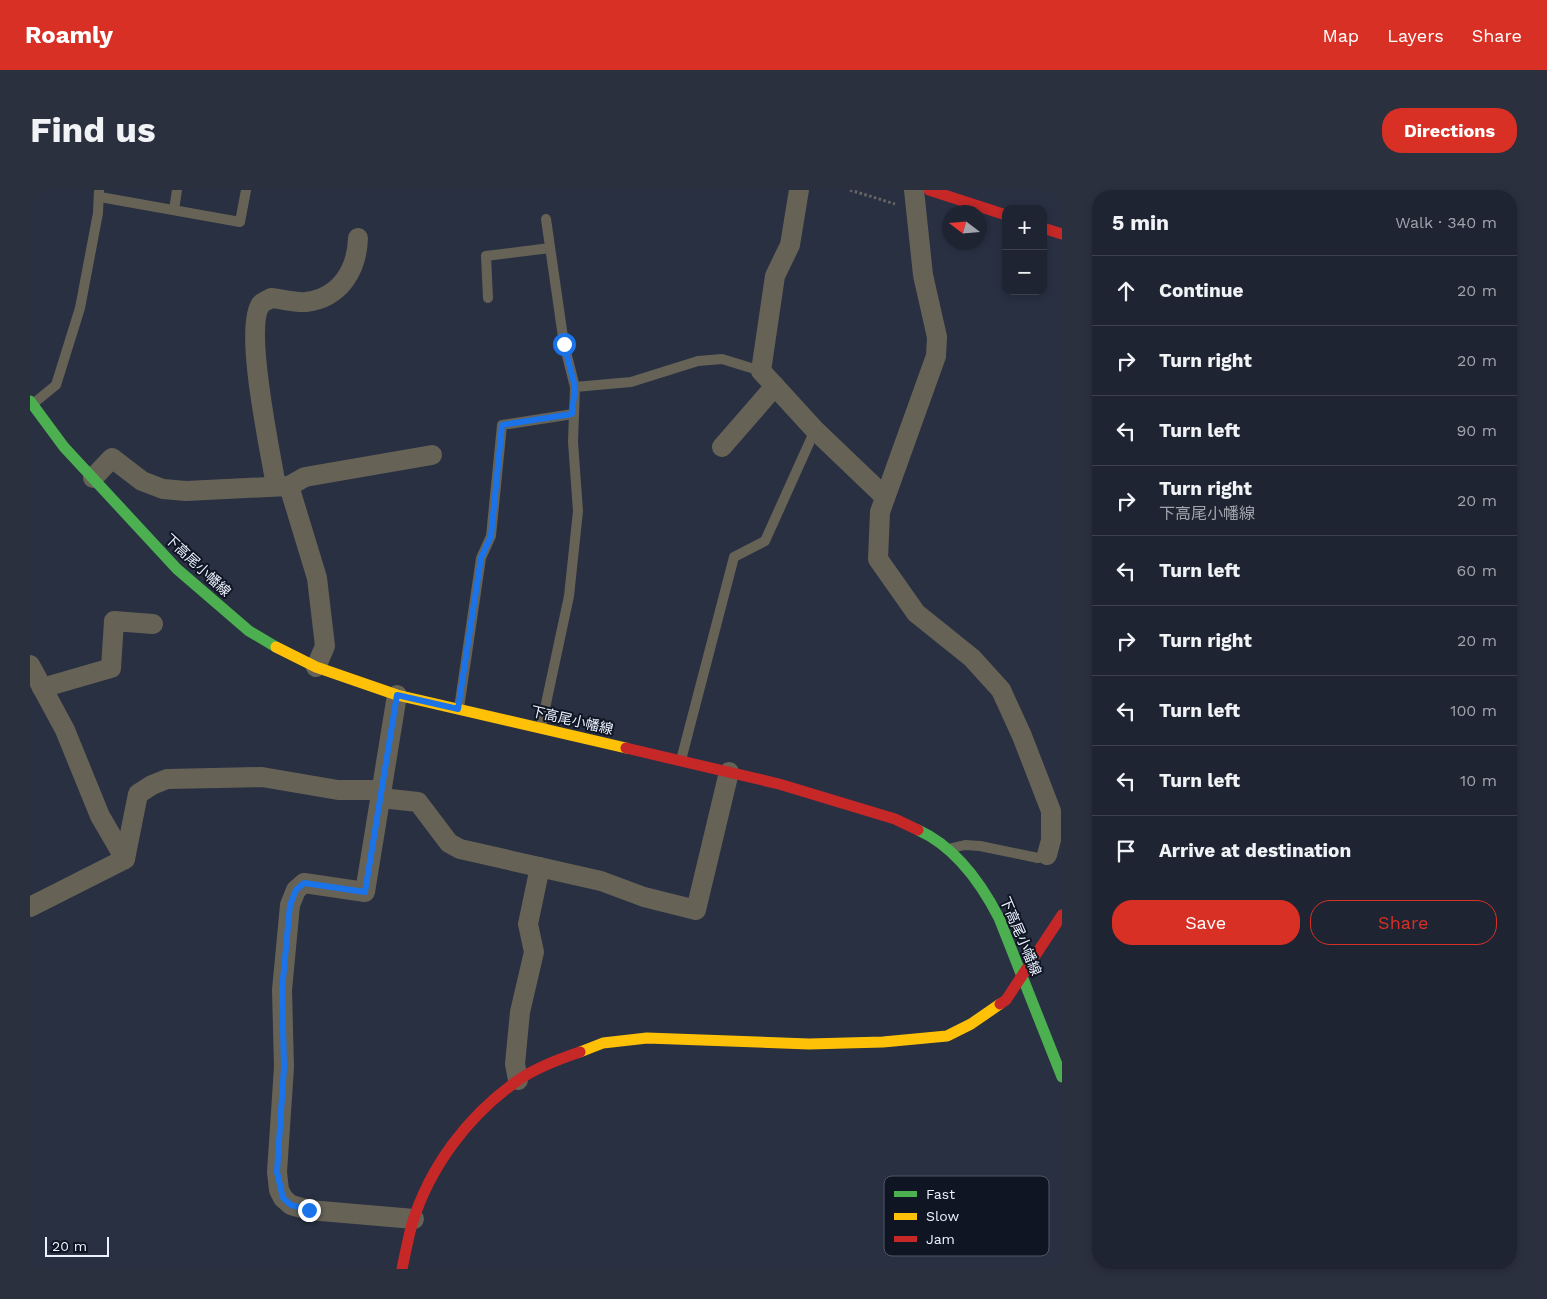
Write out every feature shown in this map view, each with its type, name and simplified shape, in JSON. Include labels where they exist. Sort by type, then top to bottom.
[{"type":"main road","points":[[929,190],[1002,214]]},
{"type":"main road","points":[[1047,229],[1062,234]]},
{"type":"main road","name":"下高尾小幡線","points":[[31,404],[64,447],[177,570],[249,631],[282,651],[316,667],[397,695],[779,784],[895,819],[930,835],[970,871],[986,893],[999,918],[1062,1077]]},
{"type":"main road","points":[[402,1269],[414,1219],[424,1193],[444,1156],[469,1121],[518,1080],[563,1058],[603,1043],[638,1039],[809,1044],[884,1042],[947,1036],[971,1024],[1006,1000],[1062,915]]},
{"type":"street","points":[[795,191],[790,245],[775,276],[761,370],[814,430],[884,497]]},
{"type":"street","points":[[914,200],[922,275],[938,337],[936,356],[884,497],[880,512],[878,559],[916,613],[972,658],[1000,690],[1054,800],[1051,811],[1051,840],[1047,856]]},
{"type":"street","points":[[316,667],[325,646],[317,578],[283,486],[256,358],[257,319],[261,304],[271,298],[305,302],[324,297],[339,289],[349,273],[357,249],[358,238]]},
{"type":"street","points":[[722,447],[775,386]]},
{"type":"street","points":[[93,478],[112,458],[142,480],[162,490],[186,491],[283,486],[305,477],[432,456]]},
{"type":"street","points":[[42,688],[111,668],[114,621],[153,624]]},
{"type":"street","points":[[30,665],[65,730],[100,816],[125,859]]},
{"type":"street","points":[[397,695],[365,892],[304,883],[296,890],[290,905],[282,990],[284,1067],[277,1172],[279,1190],[283,1198],[291,1205],[309,1210],[414,1219]]},
{"type":"street","points":[[125,859],[138,794],[152,784],[167,779],[262,777],[338,790],[381,794],[418,802],[449,843],[460,849],[601,881],[644,897],[696,910],[729,772]]},
{"type":"street","points":[[30,907],[125,859]]},
{"type":"street","points":[[518,1080],[515,1064],[520,1012],[534,952],[528,924],[540,867]]},
{"type":"lane","points":[[174,210],[177,190]]},
{"type":"lane","points":[[31,404],[56,385],[80,308],[100,194],[240,222],[246,190]]},
{"type":"lane","points":[[541,728],[569,596],[578,510],[572,414],[575,387],[564,344],[546,219]]},
{"type":"lane","points":[[488,298],[486,256],[550,248]]},
{"type":"lane","points":[[575,387],[632,382],[698,361],[722,359],[761,370]]},
{"type":"lane","points":[[458,709],[481,558],[491,536],[502,425],[572,414]]},
{"type":"lane","points":[[681,761],[734,556],[764,541],[814,430]]},
{"type":"lane","points":[[946,849],[966,845],[1038,858],[1047,856]]},
{"type":"path","points":[[850,190],[914,200]]},
{"type":"traffic: fast","points":[[30,401],[64,447],[177,569],[249,631],[276,647]]},
{"type":"traffic: fast","points":[[918,830],[932,837],[956,856],[975,879],[992,905],[999,918],[1062,1077]]},
{"type":"traffic: slow","points":[[276,647],[316,667],[397,695],[626,748]]},
{"type":"traffic: slow","points":[[580,1052],[603,1043],[647,1038],[809,1044],[883,1042],[947,1036],[971,1024],[1000,1004]]},
{"type":"traffic: jam","points":[[929,190],[1002,214]]},
{"type":"traffic: jam","points":[[1047,229],[1062,234]]},
{"type":"traffic: jam","points":[[626,748],[779,784],[895,819],[918,830]]},
{"type":"traffic: jam","points":[[1000,1004],[1006,1000],[1062,915]]},
{"type":"traffic: jam","points":[[402,1269],[412,1224],[429,1182],[440,1162],[467,1126],[499,1095],[524,1076],[547,1064],[580,1052]]},
{"type":"route","points":[[309,1210],[291,1205],[283,1198],[279,1190],[277,1172],[284,1067],[282,990],[290,905],[296,890],[304,883],[365,892],[397,695],[458,709],[481,558],[491,536],[502,425],[572,414],[575,387],[564,344]]}]
